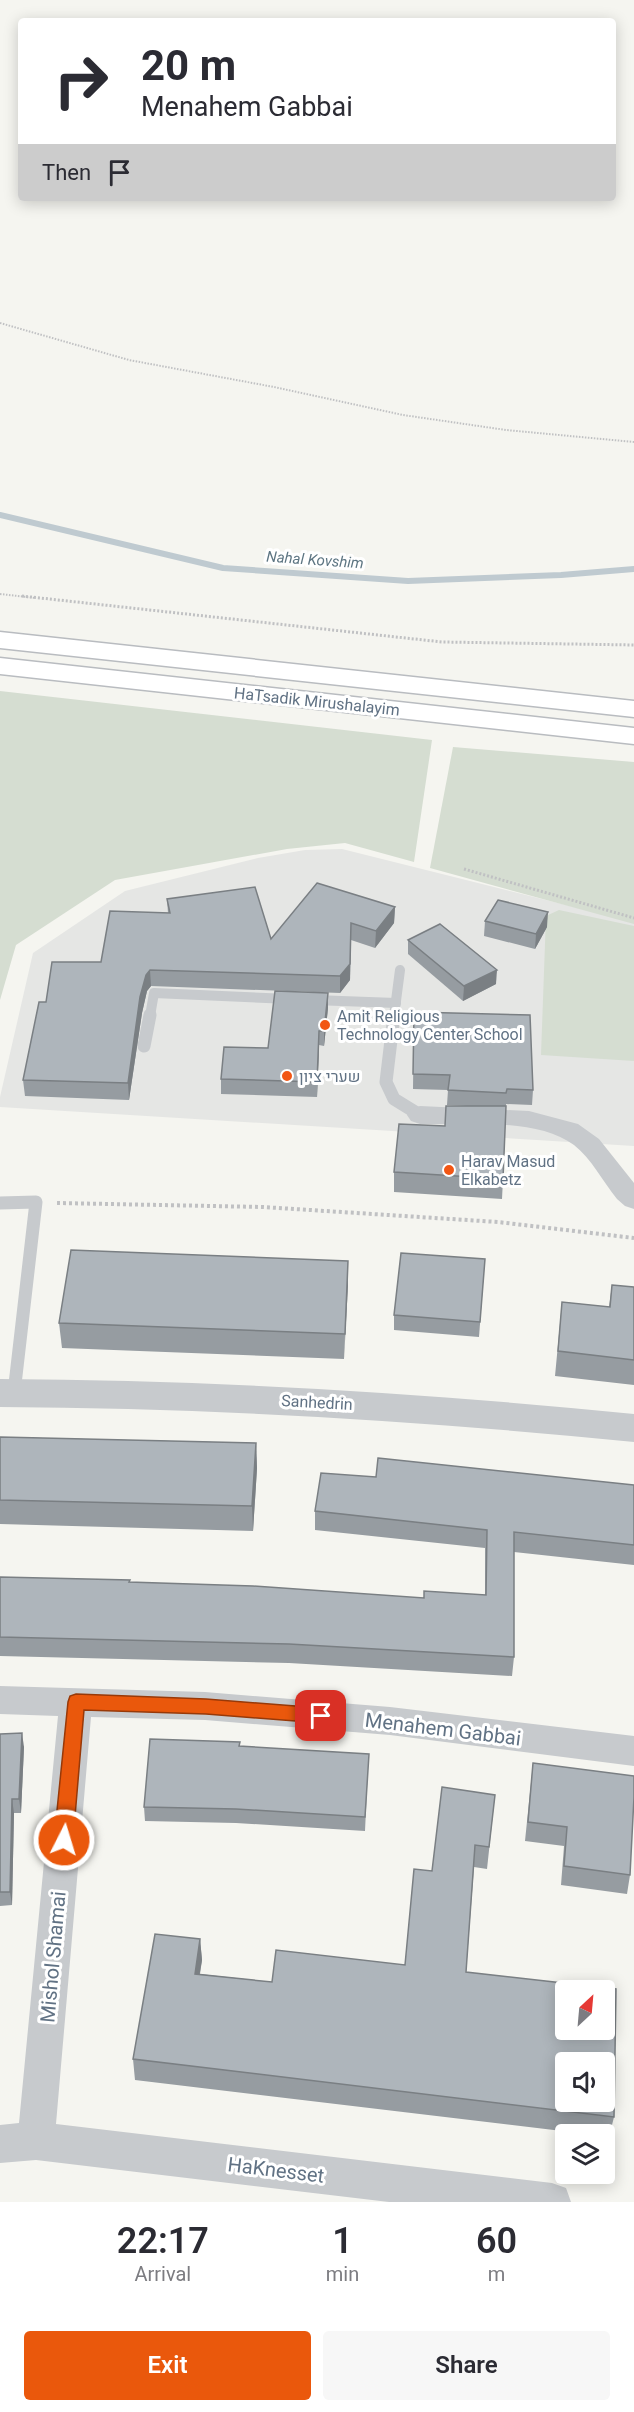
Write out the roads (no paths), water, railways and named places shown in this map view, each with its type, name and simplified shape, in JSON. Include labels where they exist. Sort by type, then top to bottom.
[{"type":"main road","name":"HaTsadik Mirushalayim","points":[[0,640],[634,709]]},
{"type":"main road","name":"HaTsadik Mirushalayim","points":[[0,666],[634,736]]},
{"type":"street","points":[[420,1114],[537,1120],[571,1129],[585,1140],[634,1199]]},
{"type":"street","name":"Sanhedrin","points":[[7,1393],[296,1400],[491,1413],[634,1428]]},
{"type":"street","name":"Menahem Gabbai","points":[[0,1700],[206,1706],[378,1720],[634,1751]]},
{"type":"street","name":"Mishol Shamai","points":[[18,2142],[76,1702]]},
{"type":"street","name":"HaKnesset","points":[[18,2142],[552,2202]]},
{"type":"lane","points":[[400,970],[386,1082],[389,1095],[396,1103],[420,1114]]},
{"type":"lane","points":[[144,1046],[154,993],[396,1003]]},
{"type":"lane","points":[[0,1203],[36,1202],[7,1393]]},
{"type":"waterway","name":"Nahal Kovshim","points":[[0,515],[223,568],[408,581],[561,575],[634,569]]},
{"type":"place","name":"Amit Religious Technology Center School","points":[[325,1025]]},
{"type":"place","name":"שערי ציון","points":[[287,1076]]},
{"type":"place","name":"Harav Masud Elkabetz","points":[[449,1170]]}]
